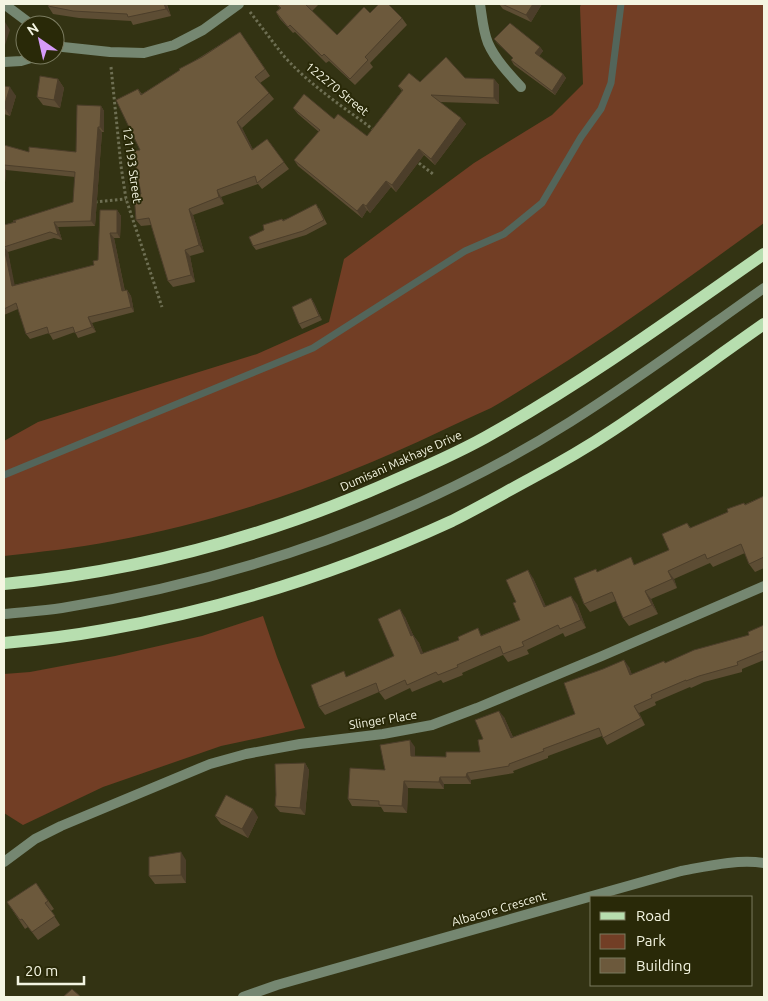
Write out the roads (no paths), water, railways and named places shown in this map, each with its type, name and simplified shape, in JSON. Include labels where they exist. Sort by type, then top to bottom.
[{"type":"main road","name":"Dumisani Makhaye Drive","points":[[4,584],[90,573],[188,552],[304,517],[382,486],[492,434],[563,391],[651,333],[764,254]]},
{"type":"main road","points":[[4,643],[104,630],[178,615],[237,600],[344,565],[401,542],[451,521],[567,458],[612,430],[764,324]]},
{"type":"street","points":[[4,4],[19,15]]},
{"type":"street","points":[[65,47],[110,52],[144,53],[174,45],[203,30],[239,4]]},
{"type":"street","points":[[480,4],[489,45],[500,63],[521,87]]},
{"type":"street","points":[[4,614],[61,608],[137,594],[216,575],[294,552],[392,514],[505,460],[569,423],[634,380],[764,288]]},
{"type":"street","name":"Slinger Place","points":[[4,862],[35,839],[61,826],[210,764],[246,754],[300,744],[383,734],[432,725],[477,708],[764,586]]},
{"type":"street","name":"Albacore Crescent","points":[[592,896],[681,871],[718,864],[764,863]]},
{"type":"street","name":"Albacore Crescent","points":[[243,997],[276,985],[590,897]]},
{"type":"waterway","points":[[4,475],[313,348],[465,251],[504,234],[542,203],[581,137],[601,109],[611,83],[621,4]]}]
